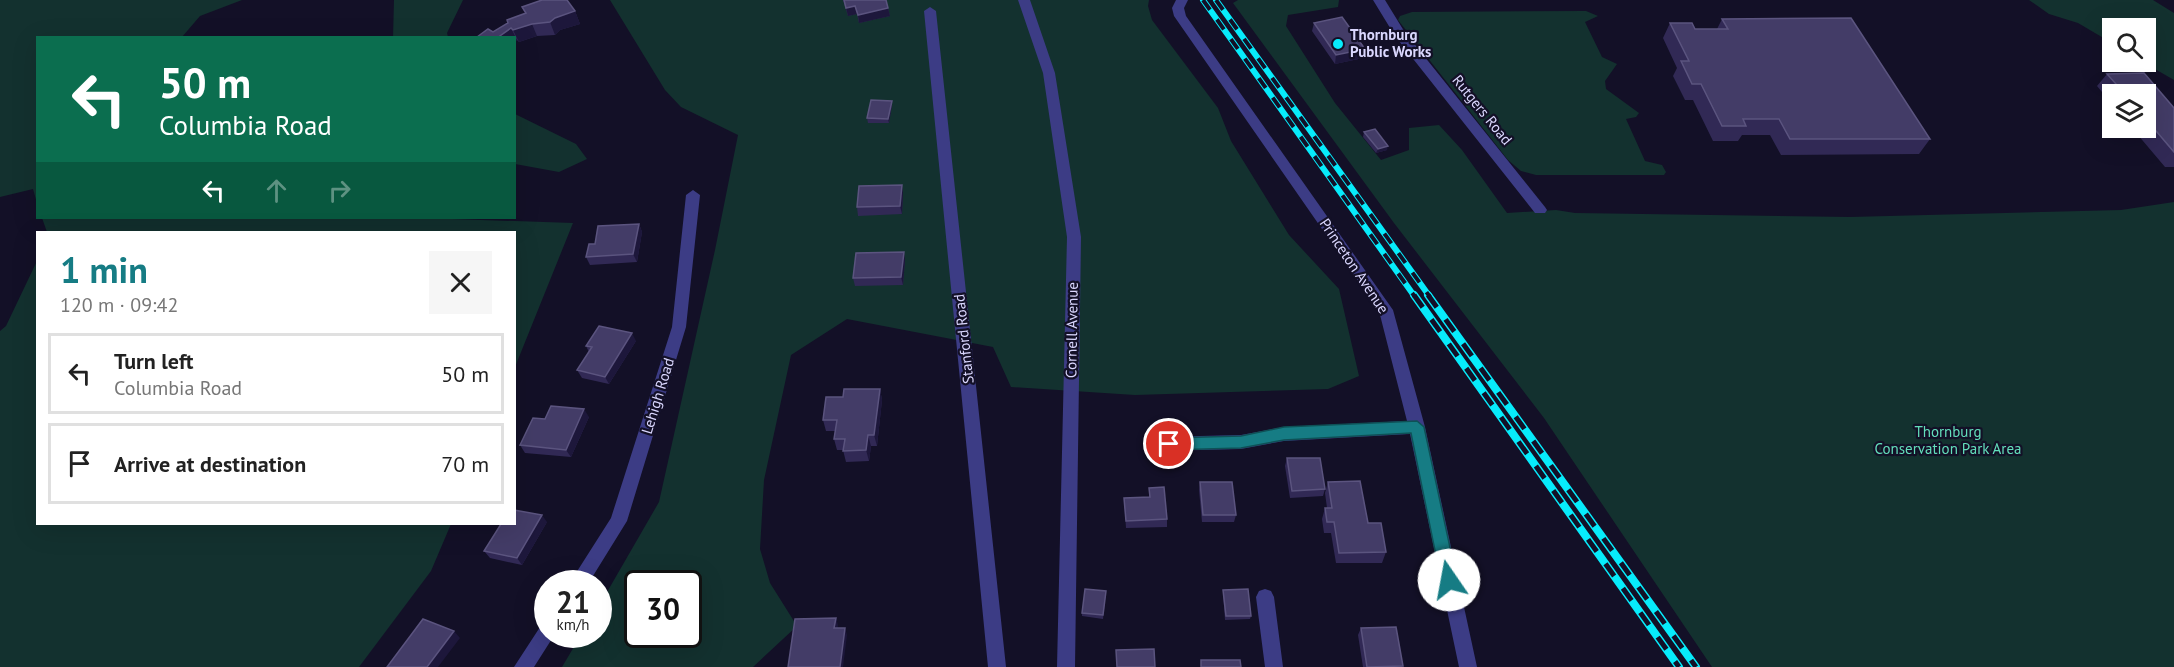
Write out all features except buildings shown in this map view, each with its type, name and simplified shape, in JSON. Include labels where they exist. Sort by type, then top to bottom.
[{"type":"street","name":"Cornell Avenue","points":[[1024,0],[1049,73],[1074,237],[1066,667]]},
{"type":"street","name":"Rutgers Road","points":[[1379,0],[1399,33],[1540,210]]},
{"type":"street","name":"Princeton Avenue","points":[[1180,4],[1180,16],[1386,310],[1417,427],[1468,667]]},
{"type":"street","name":"Stanford Road","points":[[930,11],[997,667]]},
{"type":"street","name":"Lehigh Road","points":[[587,570],[619,521],[679,327],[693,195]]},
{"type":"street","points":[[1159,444],[1241,442],[1284,434],[1417,427]]},
{"type":"street","points":[[1265,597],[1274,667]]},
{"type":"street","points":[[523,667],[536,648]]},
{"type":"green space","points":[[0,0],[242,0],[200,16],[183,36],[36,36],[36,200],[33,189],[0,197]]},
{"type":"green space","points":[[394,0],[463,0],[447,33],[448,36],[393,36]]},
{"type":"green space","points":[[610,0],[1149,0],[1148,6],[1152,20],[1218,108],[1231,141],[1289,235],[1339,289],[1359,376],[1328,389],[1135,395],[1011,387],[993,347],[847,319],[791,355],[764,480],[760,549],[770,583],[797,626],[753,667],[562,667],[573,648],[612,648],[612,583],[659,502],[715,250],[738,135],[681,107],[665,90]]},
{"type":"green space","name":"Thornburg Conservation Park Area","points":[[1238,0],[1339,0],[1338,7],[1288,15],[1286,26],[1335,103],[1381,160],[1409,150],[1409,128],[1439,125],[1462,150],[1507,213],[1556,210],[1575,213],[1850,217],[2121,210],[2174,202],[2174,667],[1712,667],[1544,418],[1394,223],[1233,3]]},
{"type":"green space","points":[[2029,0],[2153,0],[2174,13],[2174,80],[2156,70],[2156,18],[2102,18],[2102,37],[2078,23],[2049,14]]},
{"type":"green space","points":[[1586,11],[1598,16],[1585,22],[1602,57],[1617,64],[1605,81],[1606,89],[1639,113],[1636,117],[1626,119],[1645,161],[1662,165],[1666,172],[1664,175],[1536,175],[1521,171],[1508,160],[1398,20],[1400,16],[1412,12]]},
{"type":"green space","points":[[516,114],[576,144],[587,159],[559,172],[516,164]]},
{"type":"green space","points":[[42,219],[454,219],[573,223],[516,365],[516,231],[47,231]]},
{"type":"green space","points":[[36,263],[36,525],[451,525],[431,571],[359,667],[0,667],[0,331],[6,326]]},
{"type":"railway","points":[[1203,0],[1415,297]]},
{"type":"railway","points":[[1216,0],[1430,297]]},
{"type":"railway","points":[[1414,295],[1679,667]]},
{"type":"railway","points":[[1428,295],[1696,667]]},
{"type":"place","name":"Thornburg Public Works","points":[[1338,44]]},
{"type":"route","points":[[1169,444],[1241,442],[1284,434],[1417,427],[1449,580]]}]
